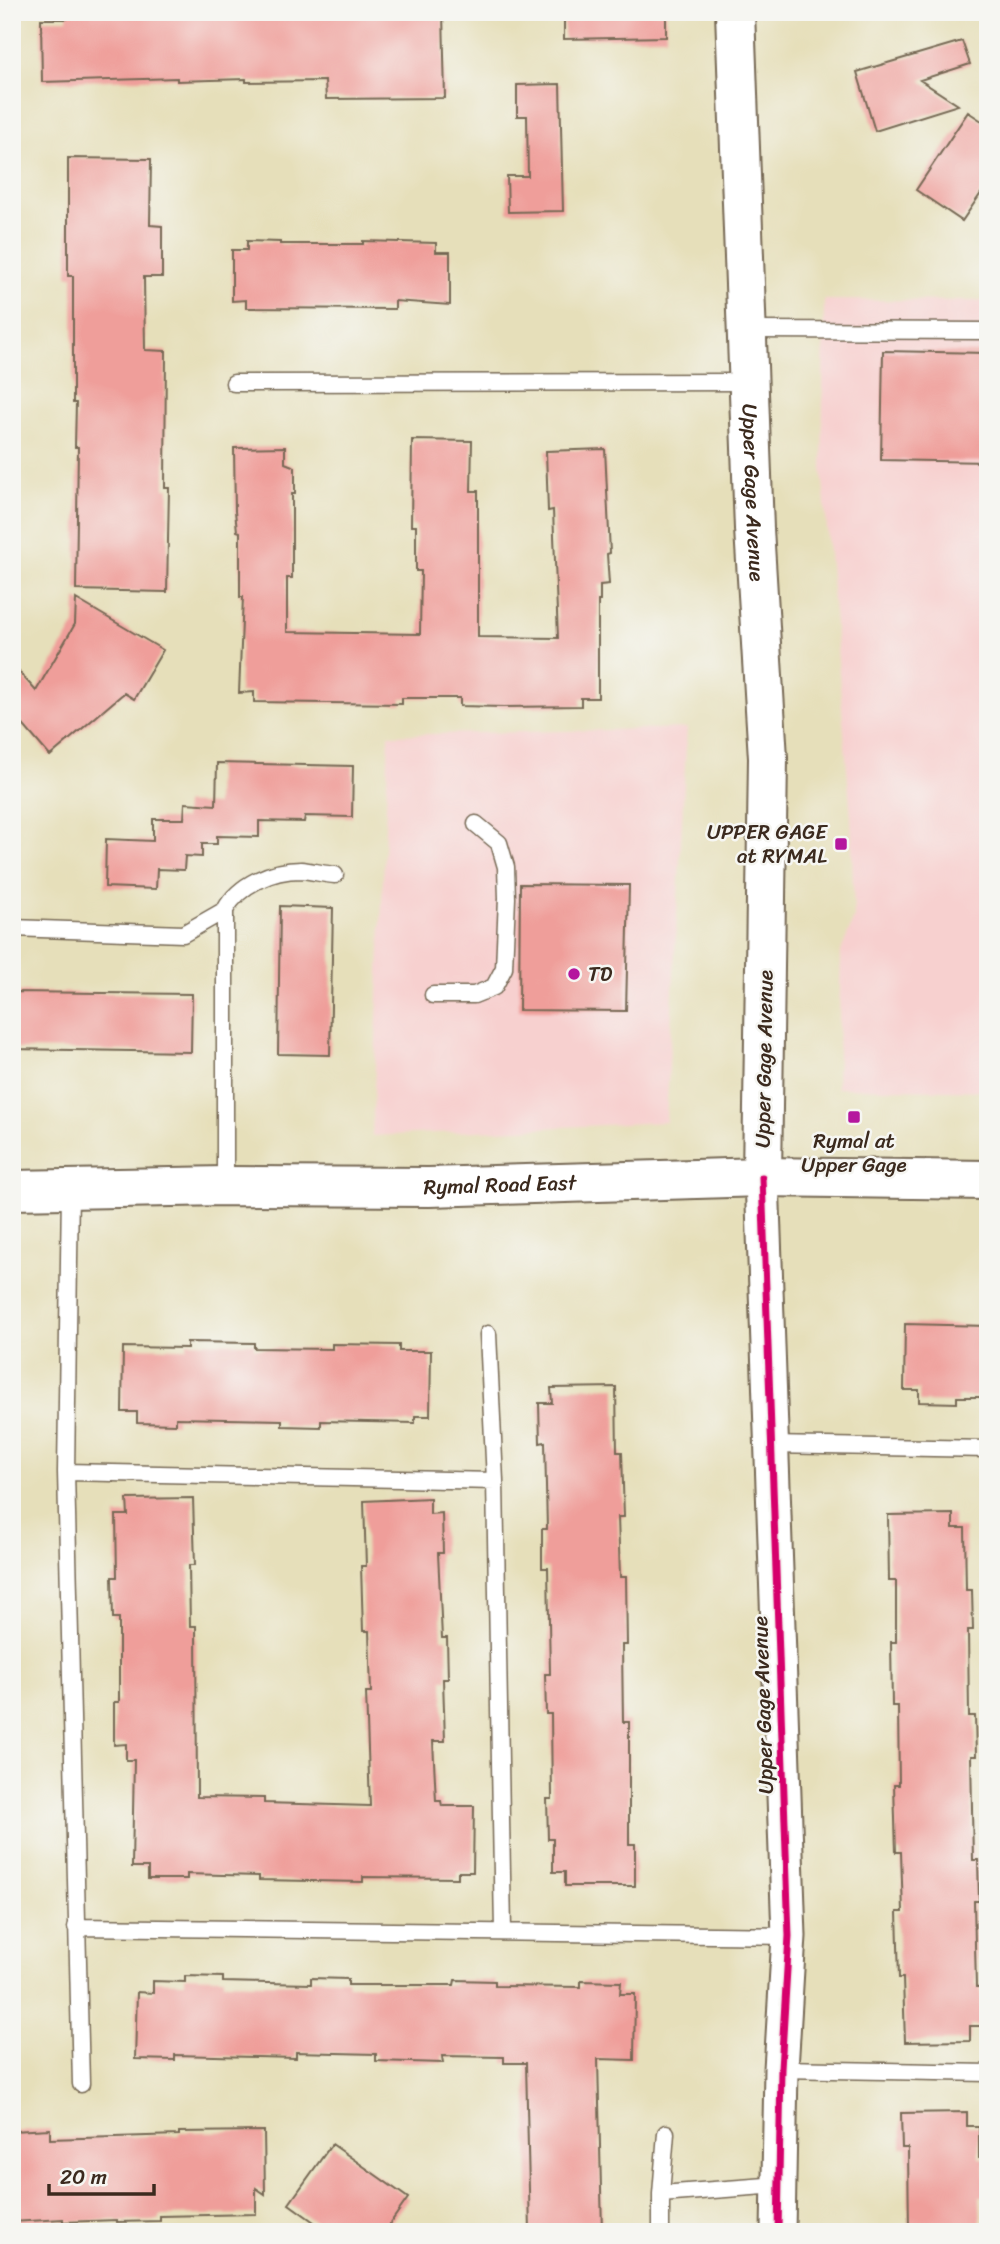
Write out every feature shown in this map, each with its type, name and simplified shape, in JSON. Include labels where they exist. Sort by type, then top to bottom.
[{"type":"main road","name":"Upper Gage Avenue","points":[[735,12],[754,529],[768,758],[762,1177]]},
{"type":"main road","name":"Rymal Road East","points":[[12,1191],[225,1186],[429,1187],[762,1177],[988,1180]]},
{"type":"street","name":"Upper Gage Avenue","points":[[762,1177],[789,1936],[781,2069],[778,2232]]},
{"type":"lane","points":[[746,330],[988,331]]},
{"type":"lane","points":[[234,383],[748,382]]},
{"type":"lane","points":[[432,995],[474,995],[494,987],[504,968],[506,867],[499,843],[476,824]]},
{"type":"lane","points":[[225,1186],[225,910],[232,897],[263,876],[300,870],[335,875]]},
{"type":"lane","points":[[12,928],[183,934],[225,910]]},
{"type":"lane","points":[[70,1190],[66,1472],[81,2084]]},
{"type":"lane","points":[[488,1334],[495,1481],[503,1931]]},
{"type":"lane","points":[[770,1445],[988,1449]]},
{"type":"lane","points":[[66,1472],[495,1481]]},
{"type":"lane","points":[[76,1927],[789,1936]]},
{"type":"lane","points":[[781,2069],[988,2073]]},
{"type":"lane","points":[[661,2232],[666,2133]]},
{"type":"lane","points":[[661,2194],[778,2185]]},
{"type":"shaded area","points":[[824,300],[988,301],[988,1091],[837,1088],[841,951],[854,918],[851,817],[822,469]]},
{"type":"shaded area","points":[[687,728],[666,1122],[372,1136],[389,735]]},
{"type":"building","points":[[67,12],[443,12],[445,98],[326,99],[325,81],[177,81],[177,78],[42,82],[41,19],[67,19]]},
{"type":"building","points":[[564,12],[666,12],[666,37],[564,39]]},
{"type":"building","points":[[962,41],[970,64],[920,80],[958,105],[875,131],[857,72]]},
{"type":"building","points":[[560,84],[563,211],[508,212],[507,176],[528,176],[527,116],[517,116],[517,85]]},
{"type":"building","points":[[968,112],[988,125],[988,183],[962,221],[916,190]]},
{"type":"building","points":[[68,158],[151,159],[150,225],[162,226],[162,277],[144,277],[145,350],[166,351],[165,488],[169,488],[167,592],[76,590],[78,447],[75,447],[76,403],[73,403],[73,276],[68,276]]},
{"type":"building","points":[[247,241],[280,244],[363,244],[363,241],[436,243],[436,252],[450,252],[450,305],[395,301],[395,309],[246,308],[246,300],[232,301],[232,250],[247,250]]},
{"type":"building","points":[[883,351],[988,353],[988,462],[881,460]]},
{"type":"building","points":[[412,440],[472,441],[471,491],[478,491],[478,637],[558,638],[553,510],[548,511],[546,451],[605,449],[610,553],[607,554],[609,584],[600,585],[598,601],[598,698],[581,698],[581,706],[504,707],[460,706],[460,698],[402,698],[402,704],[254,702],[254,692],[239,693],[243,597],[240,597],[240,532],[237,531],[235,511],[234,448],[285,447],[285,463],[295,467],[295,494],[292,494],[292,578],[287,578],[287,632],[420,634],[421,571],[416,571],[416,526],[411,526]]},
{"type":"building","points":[[76,599],[163,650],[134,699],[124,693],[50,756],[12,712],[12,664],[36,691],[75,624]]},
{"type":"building","points":[[217,763],[353,766],[352,817],[305,816],[304,822],[259,821],[259,837],[217,836],[217,844],[202,844],[202,857],[185,856],[184,870],[157,869],[156,889],[105,887],[106,839],[153,841],[153,819],[184,819],[185,803],[216,805]]},
{"type":"building","name":"TD","points":[[520,884],[629,885],[626,1011],[519,1010]]},
{"type":"building","points":[[280,906],[333,908],[330,1055],[278,1054]]},
{"type":"building","points":[[13,992],[192,994],[191,1052],[12,1049]]},
{"type":"building","points":[[905,1324],[988,1326],[988,1397],[957,1397],[957,1403],[919,1402],[919,1390],[904,1390]]},
{"type":"building","points":[[187,1342],[254,1343],[254,1348],[332,1349],[332,1344],[399,1345],[399,1351],[431,1351],[430,1416],[415,1416],[415,1423],[321,1421],[321,1427],[282,1426],[282,1420],[176,1418],[176,1424],[137,1423],[137,1412],[122,1412],[123,1347],[187,1348]]},
{"type":"building","points":[[616,1387],[617,1452],[622,1452],[624,1517],[618,1517],[620,1577],[626,1577],[627,1645],[622,1645],[623,1722],[629,1722],[629,1844],[635,1844],[635,1886],[565,1886],[565,1872],[553,1872],[553,1839],[548,1839],[547,1799],[552,1799],[551,1714],[546,1714],[545,1674],[550,1674],[548,1568],[542,1568],[542,1529],[547,1529],[545,1442],[540,1443],[539,1403],[552,1403],[551,1388]]},
{"type":"building","points":[[193,1498],[195,1565],[189,1565],[190,1626],[196,1626],[197,1797],[264,1798],[264,1803],[370,1806],[366,1692],[371,1692],[369,1631],[363,1631],[361,1566],[366,1566],[364,1501],[430,1498],[430,1514],[442,1513],[443,1553],[438,1553],[442,1638],[447,1638],[448,1679],[443,1679],[445,1741],[433,1741],[436,1801],[441,1801],[442,1806],[474,1806],[473,1872],[458,1872],[458,1878],[363,1877],[363,1882],[259,1880],[259,1876],[187,1874],[187,1879],[148,1879],[148,1867],[132,1867],[134,1760],[126,1760],[126,1744],[114,1745],[114,1702],[119,1702],[119,1618],[113,1618],[112,1577],[117,1577],[116,1515],[128,1515],[127,1499]]},
{"type":"building","points":[[953,1514],[953,1528],[965,1528],[966,1590],[972,1590],[973,1630],[968,1630],[969,1716],[975,1716],[976,1756],[971,1756],[973,1860],[978,1860],[979,1901],[974,1901],[976,1987],[981,1987],[982,2026],[970,2026],[970,2041],[905,2042],[897,1912],[903,1912],[901,1852],[896,1852],[894,1785],[899,1785],[898,1706],[892,1706],[891,1642],[896,1642],[896,1581],[889,1581],[888,1515]]},
{"type":"building","points":[[185,1976],[223,1977],[223,1982],[311,1984],[311,1978],[348,1979],[348,1985],[454,1985],[455,1980],[495,1981],[495,1986],[581,1987],[581,1981],[621,1982],[620,1994],[635,1994],[634,2060],[598,2059],[602,2232],[530,2232],[526,2063],[504,2063],[504,2057],[442,2056],[443,2063],[376,2061],[376,2054],[296,2052],[296,2058],[175,2055],[175,2060],[135,2059],[137,1992],[153,1993],[153,1981],[185,1982]]},
{"type":"building","points":[[967,2112],[967,2126],[979,2126],[979,2158],[985,2158],[986,2196],[980,2196],[981,2232],[909,2232],[908,2148],[902,2148],[901,2113]]},
{"type":"building","points":[[50,2129],[50,2139],[179,2135],[179,2132],[264,2131],[265,2194],[256,2188],[256,2214],[160,2216],[160,2221],[63,2222],[63,2219],[12,2222],[12,2131]]},
{"type":"building","points":[[332,2144],[408,2198],[384,2232],[328,2232],[289,2204]]},
{"type":"cycle path","points":[[762,1177],[789,1936],[781,2069],[778,2232]]},
{"type":"place","name":"UPPER GAGE at RYMAL","points":[[841,844]]},
{"type":"place","name":"TD","points":[[574,974]]},
{"type":"place","name":"Rymal at Upper Gage","points":[[854,1117]]}]
